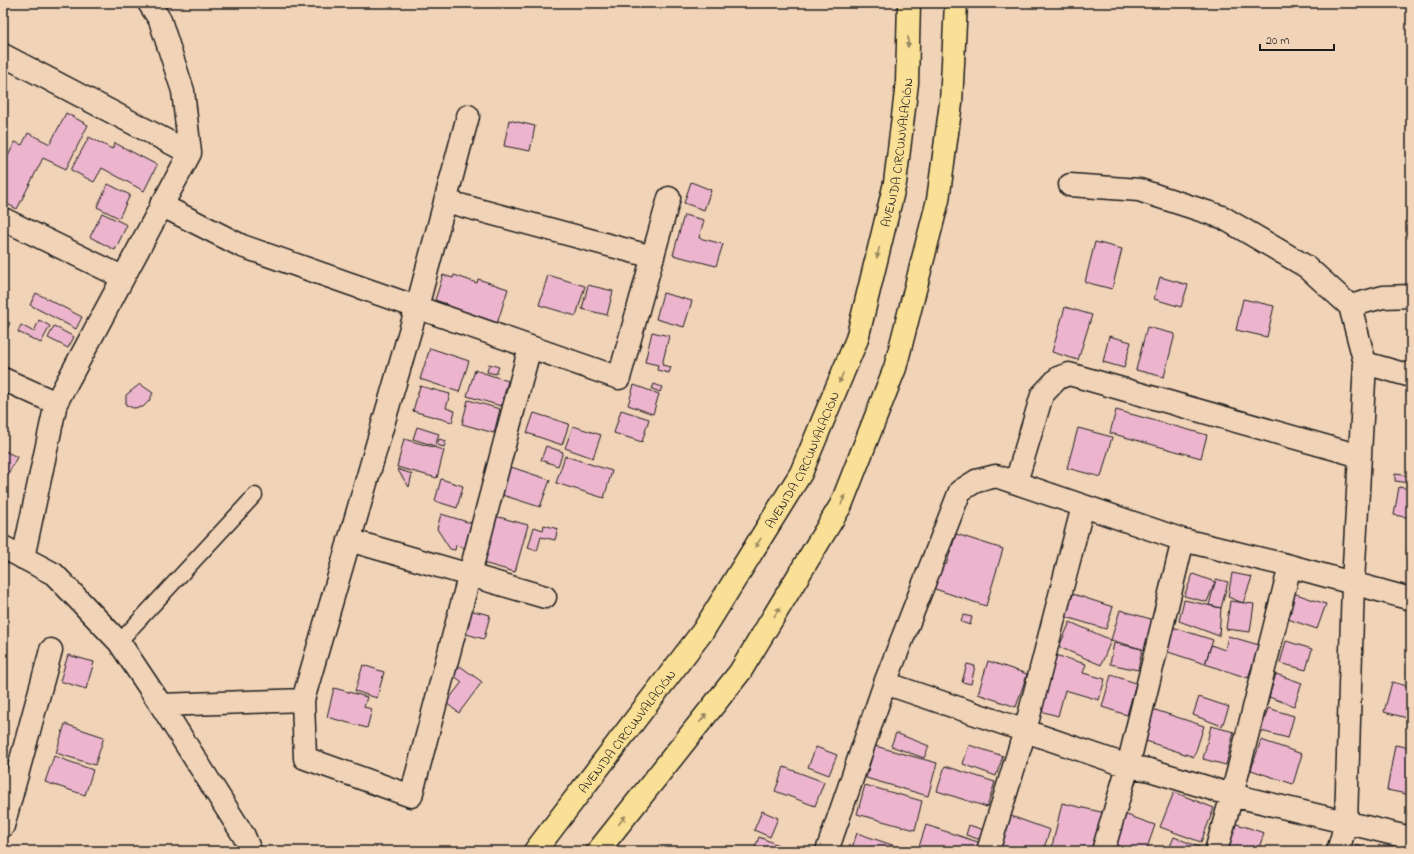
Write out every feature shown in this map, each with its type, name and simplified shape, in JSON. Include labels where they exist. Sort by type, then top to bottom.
[{"type":"highway","name":"AVENIDA CIRCUNVALACIÓN","points":[[535,851],[703,631],[801,473],[857,339],[893,190],[907,83],[909,3]]},
{"type":"highway","points":[[598,851],[740,672],[841,505],[895,368],[938,200],[951,103],[956,3]]},
{"type":"street","points":[[22,558],[56,403],[122,277],[190,153],[183,92],[160,20],[149,3]]},
{"type":"street","points":[[3,55],[190,153]]},
{"type":"street","points":[[468,116],[417,307],[303,700],[305,758],[411,796],[468,575],[530,347]]},
{"type":"street","points":[[1070,185],[1139,190],[1222,217],[1307,267],[1350,306],[1366,363],[1353,583],[1346,823],[1338,851]]},
{"type":"street","points":[[161,205],[242,246],[620,378],[669,198]]},
{"type":"street","points":[[446,201],[653,257]]},
{"type":"street","points":[[3,219],[122,277]]},
{"type":"street","points":[[1350,306],[1384,297],[1411,296]]},
{"type":"street","points":[[1366,363],[1411,376]]},
{"type":"street","points":[[1016,482],[1042,395],[1058,378],[1069,374],[1360,456]]},
{"type":"street","points":[[3,379],[56,403]]},
{"type":"street","points":[[827,851],[885,683],[960,491],[976,481],[996,476],[1183,540],[1290,566],[1411,599]]},
{"type":"street","points":[[988,851],[1025,731],[1083,506]]},
{"type":"street","points":[[349,540],[545,597]]},
{"type":"street","points":[[1103,851],[1128,766],[1183,540]]},
{"type":"street","points":[[3,547],[54,574],[119,642],[244,836],[250,851]]},
{"type":"street","points":[[1216,851],[1290,566]]},
{"type":"street","points":[[3,826],[51,650]]},
{"type":"street","points":[[885,683],[1128,766],[1150,770],[1232,794],[1411,838]]},
{"type":"street","points":[[161,705],[303,700]]},
{"type":"lane","points":[[119,642],[255,494]]},
{"type":"building","points":[[66,113],[88,125],[66,169],[43,158],[17,209],[3,202],[3,166],[15,142],[22,145],[28,133],[50,144]]},
{"type":"building","points":[[509,120],[535,126],[530,151],[504,146]]},
{"type":"building","points":[[89,137],[112,149],[115,143],[157,165],[144,191],[102,168],[94,182],[71,170]]},
{"type":"building","points":[[691,182],[711,190],[704,210],[684,203]]},
{"type":"building","points":[[108,184],[130,195],[119,218],[97,207]]},
{"type":"building","points":[[102,213],[127,225],[115,250],[90,237]]},
{"type":"building","points":[[684,215],[704,220],[699,238],[723,244],[716,266],[673,255]]},
{"type":"building","points":[[1095,242],[1122,249],[1112,289],[1085,282]]},
{"type":"building","points":[[443,275],[453,278],[454,275],[477,283],[478,279],[508,289],[496,327],[446,308],[447,304],[435,300]]},
{"type":"building","points":[[548,275],[585,286],[576,316],[539,305]]},
{"type":"building","points":[[1160,277],[1188,285],[1181,307],[1154,299]]},
{"type":"building","points":[[588,285],[613,291],[607,315],[582,309]]},
{"type":"building","points":[[36,293],[82,317],[76,329],[30,305]]},
{"type":"building","points":[[663,293],[692,301],[684,327],[656,319]]},
{"type":"building","points":[[1243,299],[1274,306],[1267,337],[1236,330]]},
{"type":"building","points":[[1065,307],[1092,315],[1078,360],[1052,352]]},
{"type":"building","points":[[3,319],[10,323],[3,337]]},
{"type":"building","points":[[39,320],[50,326],[41,343],[18,332],[21,325],[34,332]]},
{"type":"building","points":[[54,326],[74,337],[68,348],[48,338]]},
{"type":"building","points":[[1147,327],[1175,334],[1164,377],[1136,370]]},
{"type":"building","points":[[652,332],[669,336],[662,365],[671,367],[669,373],[657,370],[658,365],[645,362]]},
{"type":"building","points":[[1109,336],[1131,342],[1124,368],[1103,362]]},
{"type":"building","points":[[430,348],[469,361],[459,392],[420,379]]},
{"type":"building","points":[[489,364],[499,367],[496,374],[487,372]]},
{"type":"building","points":[[475,370],[508,381],[501,406],[467,396]]},
{"type":"building","points":[[140,384],[153,393],[149,401],[143,407],[133,408],[126,405],[126,395]]},
{"type":"building","points":[[654,384],[662,387],[660,392],[652,389]]},
{"type":"building","points":[[634,385],[659,394],[653,414],[628,405]]},
{"type":"building","points":[[420,386],[450,394],[446,408],[455,411],[452,422],[413,411]]},
{"type":"building","points":[[468,400],[500,409],[494,433],[462,424]]},
{"type":"building","points":[[621,410],[649,419],[642,442],[614,433]]},
{"type":"building","points":[[1116,410],[1207,435],[1201,458],[1110,433]]},
{"type":"building","points":[[534,413],[569,424],[562,445],[527,433]]},
{"type":"building","points":[[573,426],[601,435],[593,458],[565,448]]},
{"type":"building","points":[[417,427],[439,434],[435,446],[413,439]]},
{"type":"building","points":[[1078,428],[1112,437],[1101,477],[1067,468]]},
{"type":"building","points":[[404,439],[444,450],[437,478],[397,467]]},
{"type":"building","points":[[439,439],[446,441],[444,447],[437,445]]},
{"type":"building","points":[[546,446],[563,452],[558,466],[541,460]]},
{"type":"building","points":[[3,450],[17,457],[3,484]]},
{"type":"building","points":[[565,456],[612,471],[604,498],[556,483]]},
{"type":"building","points":[[508,466],[550,480],[540,507],[499,494]]},
{"type":"building","points":[[397,469],[412,474],[409,487]]},
{"type":"building","points":[[1395,474],[1411,476],[1410,483],[1395,481]]},
{"type":"building","points":[[441,479],[463,486],[457,508],[435,501]]},
{"type":"building","points":[[1399,487],[1411,489],[1411,518],[1394,515]]},
{"type":"building","points":[[441,514],[471,523],[465,548],[456,545],[455,550],[450,549],[437,529]]},
{"type":"building","points":[[495,516],[528,525],[515,572],[483,563]]},
{"type":"building","points":[[544,525],[558,529],[555,540],[541,537],[537,551],[528,548],[534,527],[543,530]]},
{"type":"building","points":[[956,534],[1003,549],[986,606],[932,588],[940,563],[946,565]]},
{"type":"building","points":[[1232,573],[1252,577],[1243,603],[1228,597]]},
{"type":"building","points":[[1193,574],[1215,582],[1207,602],[1184,596]]},
{"type":"building","points":[[1216,579],[1228,582],[1221,608],[1209,605]]},
{"type":"building","points":[[1293,593],[1326,604],[1317,629],[1285,618]]},
{"type":"building","points":[[1073,594],[1113,607],[1106,629],[1066,617]]},
{"type":"building","points":[[1184,600],[1221,608],[1219,636],[1179,621]]},
{"type":"building","points":[[1230,601],[1254,604],[1250,632],[1226,629]]},
{"type":"building","points":[[465,609],[490,615],[484,639],[459,632]]},
{"type":"building","points":[[1120,610],[1154,620],[1145,650],[1111,640]]},
{"type":"building","points":[[963,615],[972,617],[970,625],[961,622]]},
{"type":"building","points":[[1070,622],[1111,640],[1101,665],[1059,647]]},
{"type":"building","points":[[1172,627],[1213,640],[1205,664],[1165,651]]},
{"type":"building","points":[[1228,636],[1259,645],[1248,678],[1205,664],[1211,645],[1225,650]]},
{"type":"building","points":[[1286,641],[1312,649],[1306,670],[1280,663]]},
{"type":"building","points":[[1114,643],[1142,649],[1138,670],[1110,664]]},
{"type":"building","points":[[68,655],[94,662],[86,689],[60,681]]},
{"type":"building","points":[[1055,655],[1086,664],[1083,673],[1105,679],[1099,700],[1065,690],[1058,716],[1040,711]]},
{"type":"building","points":[[988,661],[1027,674],[1016,707],[978,694]]},
{"type":"building","points":[[967,664],[975,666],[971,684],[962,682]]},
{"type":"building","points":[[363,665],[384,672],[377,698],[355,691]]},
{"type":"building","points":[[460,666],[482,682],[459,713],[446,703],[462,682],[453,675]]},
{"type":"building","points":[[1276,674],[1302,683],[1294,706],[1269,697]]},
{"type":"building","points":[[1111,675],[1136,683],[1127,715],[1102,707]]},
{"type":"building","points":[[1392,682],[1411,687],[1411,719],[1384,712]]},
{"type":"building","points":[[334,688],[367,697],[364,707],[372,709],[367,728],[327,717]]},
{"type":"building","points":[[1199,697],[1229,707],[1222,726],[1193,715]]},
{"type":"building","points":[[1149,708],[1204,726],[1194,757],[1140,739]]},
{"type":"building","points":[[1268,708],[1294,716],[1288,738],[1261,731]]},
{"type":"building","points":[[65,724],[104,737],[95,765],[56,753]]},
{"type":"building","points":[[1211,726],[1234,732],[1226,765],[1203,759]]},
{"type":"building","points":[[896,733],[929,746],[924,758],[891,746]]},
{"type":"building","points":[[1261,740],[1302,754],[1293,784],[1251,770]]},
{"type":"building","points":[[969,745],[1003,756],[996,776],[963,764]]},
{"type":"building","points":[[1395,745],[1411,748],[1411,795],[1387,790]]},
{"type":"building","points":[[875,746],[937,763],[928,796],[866,778]]},
{"type":"building","points":[[816,747],[837,755],[829,775],[808,767]]},
{"type":"building","points":[[54,756],[93,770],[85,795],[45,782]]},
{"type":"building","points":[[945,766],[995,782],[987,807],[937,791]]},
{"type":"building","points":[[784,767],[824,782],[815,806],[775,791]]},
{"type":"building","points":[[865,785],[922,801],[915,830],[857,814]]},
{"type":"building","points":[[1174,792],[1214,808],[1201,842],[1160,827]]},
{"type":"building","points":[[1062,803],[1105,813],[1096,851],[1051,851]]},
{"type":"building","points":[[762,811],[778,818],[770,837],[754,830]]},
{"type":"building","points":[[1124,814],[1155,825],[1146,851],[1132,851],[1114,845]]},
{"type":"building","points":[[1011,816],[1050,830],[1043,851],[999,851]]},
{"type":"building","points":[[1231,822],[1264,833],[1258,851],[1223,851]]},
{"type":"building","points":[[926,825],[981,843],[979,851],[930,851],[919,847]]},
{"type":"building","points":[[969,825],[987,831],[984,841],[966,835]]},
{"type":"building","points":[[857,833],[910,851],[851,851]]},
{"type":"building","points":[[759,837],[793,851],[754,851]]},
{"type":"building","points":[[1174,837],[1204,849],[1203,851],[1168,851]]},
{"type":"building","points":[[1356,845],[1374,851],[1354,851]]}]
